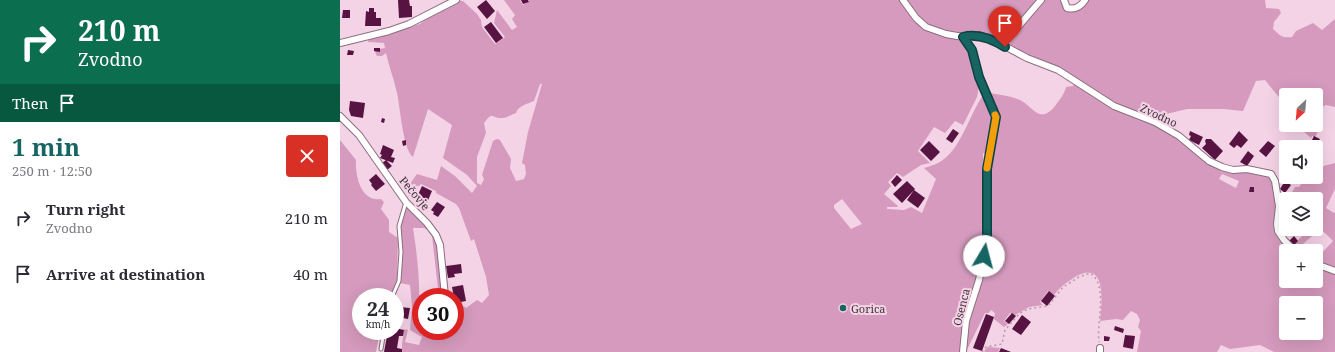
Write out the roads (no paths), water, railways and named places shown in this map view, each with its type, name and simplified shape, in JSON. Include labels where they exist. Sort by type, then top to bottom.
[{"type":"street","points":[[340,43],[389,31],[424,17],[456,0]]},
{"type":"street","points":[[903,0],[916,18],[926,27],[937,32],[963,37]]},
{"type":"street","points":[[997,42],[1010,36],[1041,0]]},
{"type":"street","points":[[1064,0],[1065,5],[1070,9],[1080,6],[1086,0]]},
{"type":"street","name":"Zvodno","points":[[963,37],[979,35],[997,42],[1027,58],[1058,70],[1114,106],[1155,122],[1168,129],[1187,142],[1209,161],[1222,167],[1232,170],[1247,169],[1271,174],[1275,181],[1279,206],[1276,224],[1278,231],[1288,244]]},
{"type":"street","name":"Osenca","points":[[963,37],[972,50],[979,77],[996,117],[987,169],[987,244],[979,280],[966,321],[963,352]]},
{"type":"street","name":"Pečovje","points":[[340,116],[359,135],[406,202],[427,223],[436,235],[440,245],[444,288]]},
{"type":"street","points":[[1323,267],[1335,271]]},
{"type":"lane","points":[[395,288],[398,281],[401,252],[399,226],[406,202]]},
{"type":"lane","points":[[381,349],[382,340]]},
{"type":"place","name":"Gorica","points":[[843,308]]}]
